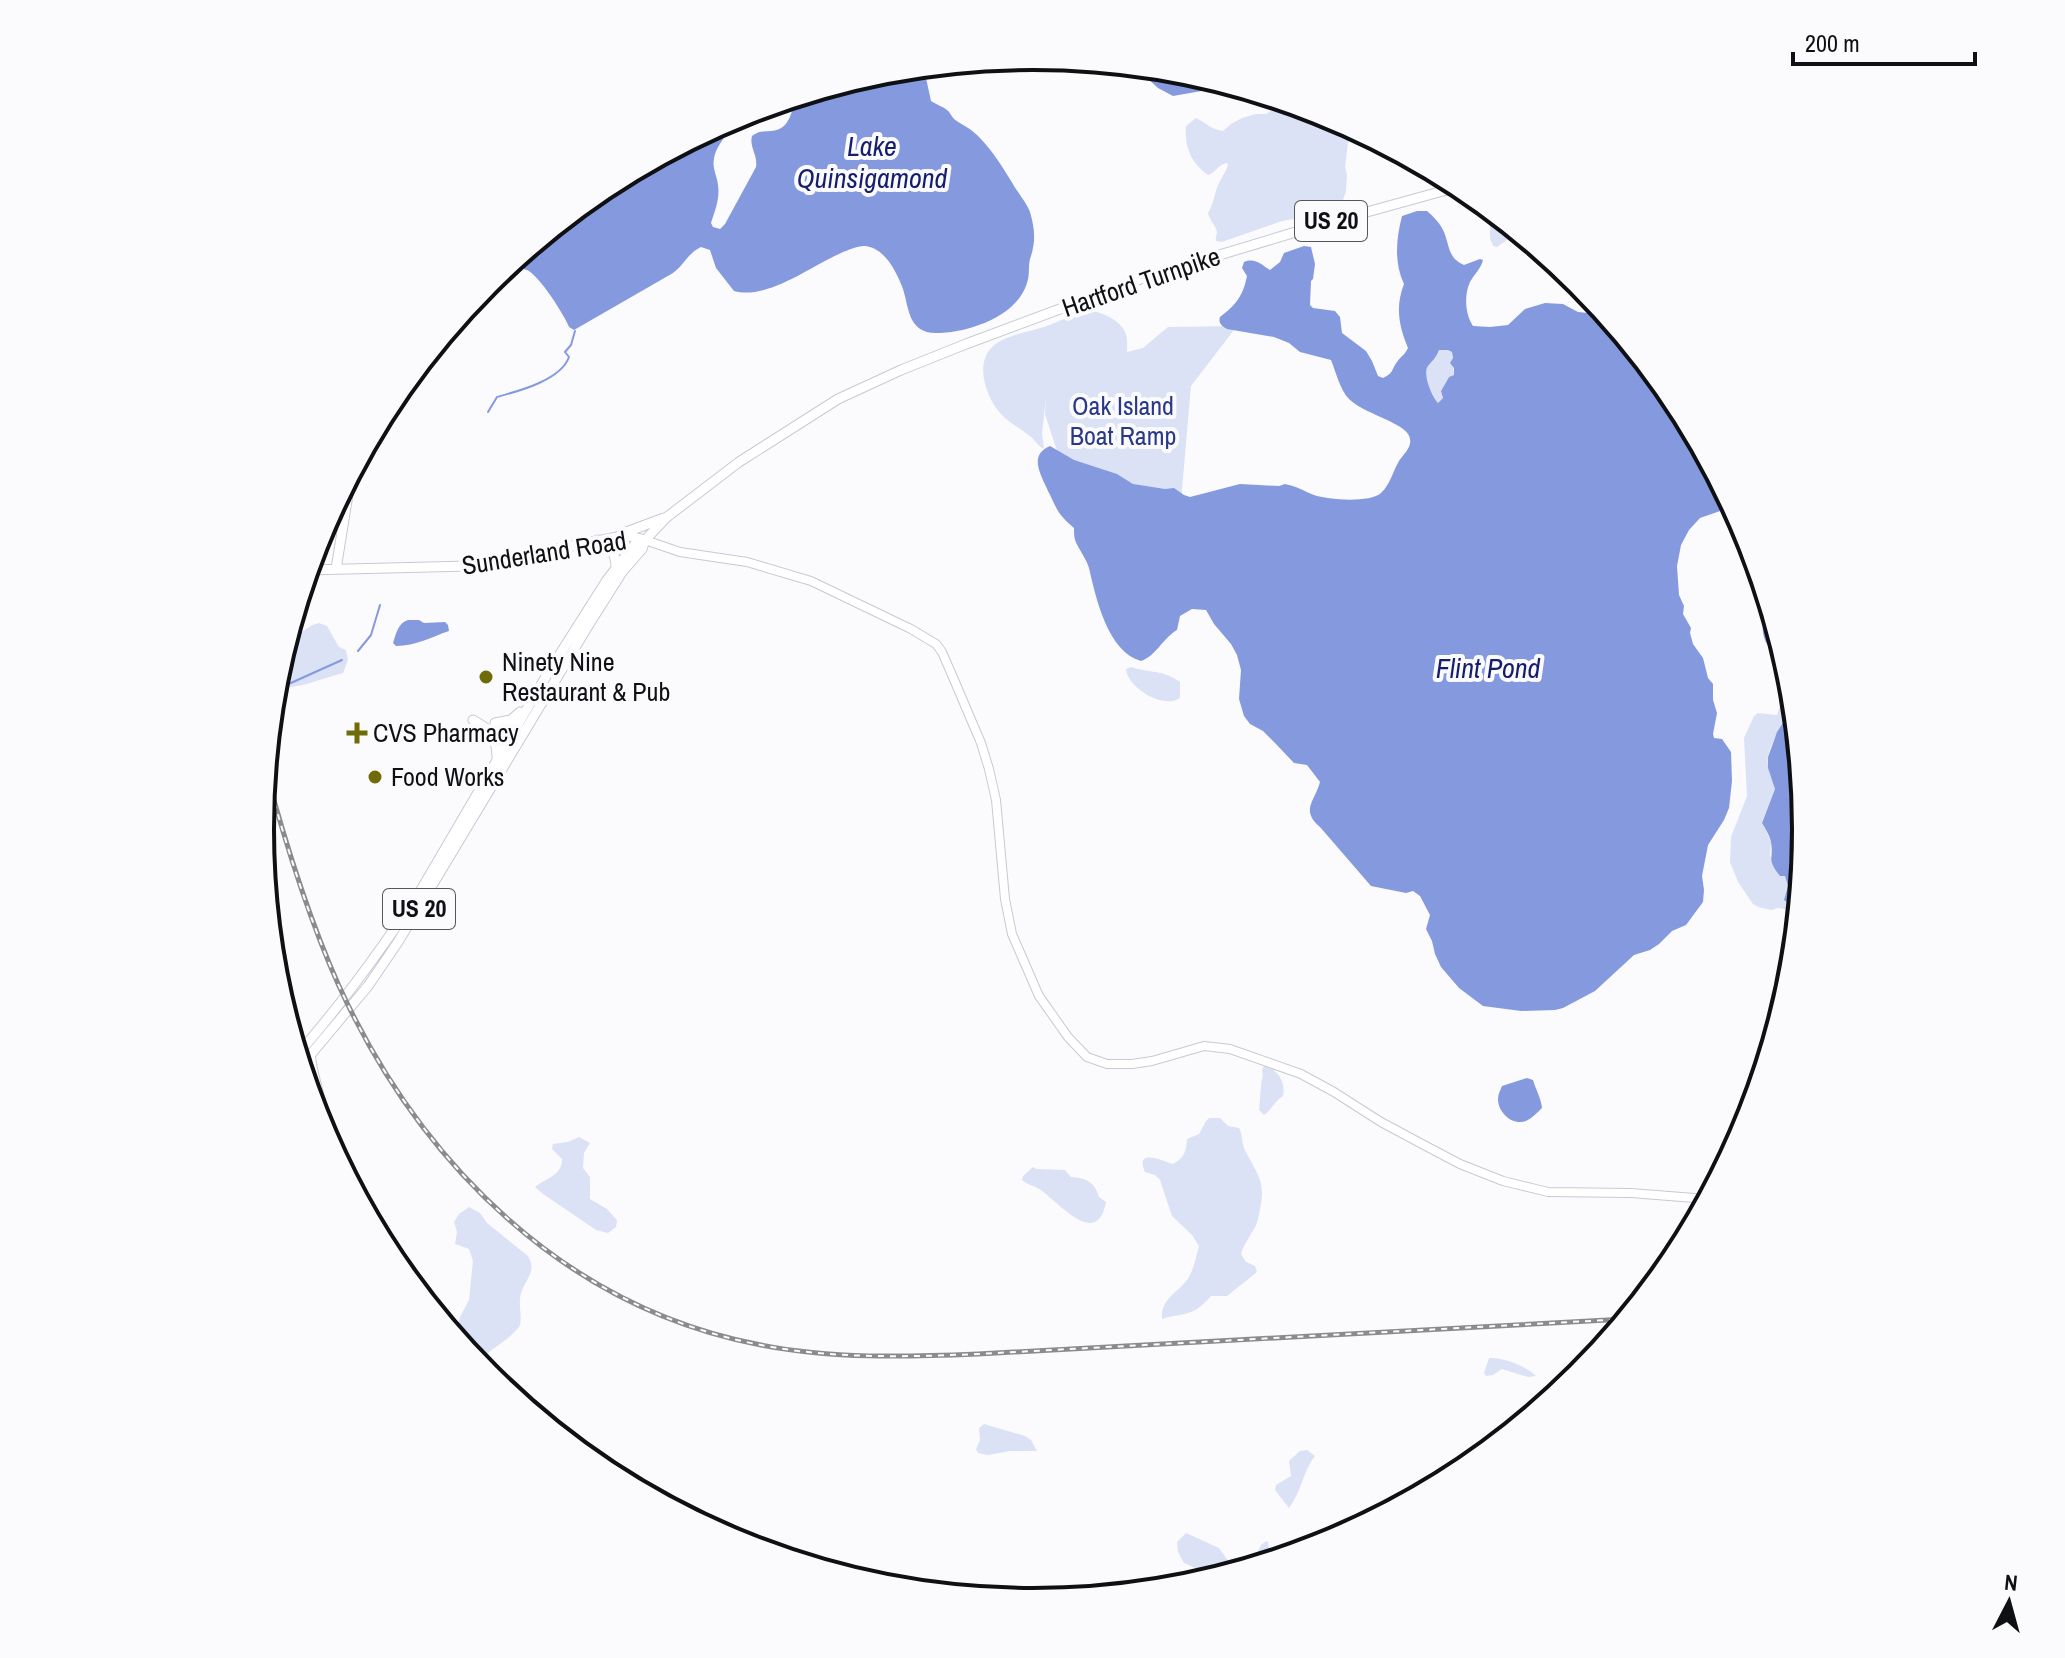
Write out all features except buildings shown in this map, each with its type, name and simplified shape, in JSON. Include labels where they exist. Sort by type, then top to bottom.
[{"type":"highway","points":[[310,1056],[311,1063]]},
{"type":"main road","name":"Hartford Turnpike","points":[[831,404],[901,370],[1143,278],[1443,191]]},
{"type":"main road","name":"Sunderland Road","points":[[320,570],[470,566],[617,537],[645,540],[667,517],[739,462],[831,404]]},
{"type":"main road","points":[[336,569],[346,506]]},
{"type":"main road","points":[[617,537],[667,517]]},
{"type":"main road","points":[[597,540],[612,548],[616,568]]},
{"type":"main road","name":"US 20","points":[[305,1045],[401,921],[598,592],[635,544],[645,540]]},
{"type":"main road","name":"US 20","points":[[310,1056],[368,986],[398,942],[591,621],[622,572],[642,549],[645,540]]},
{"type":"main road","points":[[495,723],[506,722],[518,714],[543,681]]},
{"type":"main road","points":[[473,720],[494,735],[497,760]]},
{"type":"street","points":[[645,540],[680,552],[747,562],[811,581],[936,644],[981,743],[994,786],[1012,934],[1039,996],[1087,1057],[1107,1064],[1132,1064],[1204,1046],[1230,1049],[1301,1074],[1370,1116],[1484,1175],[1548,1192],[1631,1193],[1696,1198]]},
{"type":"green space","points":[[1276,110],[1349,140],[1343,200],[1317,215],[1282,221],[1222,242],[1216,241],[1217,230],[1208,213],[1228,165],[1224,164],[1208,175],[1202,170],[1190,154],[1186,126],[1196,118],[1223,131],[1242,118]]},
{"type":"green space","points":[[1490,224],[1509,238],[1497,247],[1493,246],[1490,238]]},
{"type":"green space","name":"Oak Island Boat Ramp","points":[[1083,310],[1101,313],[1118,323],[1126,334],[1127,352],[1143,348],[1168,327],[1237,326],[1191,386],[1181,501],[1140,490],[1059,457],[1045,414],[1046,398],[1042,433],[1044,449],[1005,418],[991,400],[983,372],[992,347],[1010,337]]},
{"type":"green space","points":[[1439,350],[1452,352],[1454,375],[1449,377],[1441,391],[1443,398],[1438,403],[1426,380],[1426,370]]},
{"type":"green space","points":[[319,623],[327,626],[339,647],[346,650],[348,660],[343,673],[287,688],[298,636]]},
{"type":"green space","points":[[1131,667],[1174,678],[1180,682],[1180,698],[1165,701],[1147,695],[1128,676],[1126,669]]},
{"type":"green space","points":[[1781,704],[1783,720],[1768,757],[1775,789],[1762,822],[1771,842],[1770,856],[1787,881],[1787,904],[1787,909],[1771,910],[1753,904],[1738,882],[1730,862],[1731,837],[1747,796],[1744,738],[1758,713],[1777,715]]},
{"type":"green space","points":[[1264,1066],[1277,1073],[1284,1091],[1283,1096],[1264,1115],[1259,1110]]},
{"type":"green space","points":[[1209,1118],[1220,1118],[1228,1126],[1239,1128],[1244,1149],[1261,1184],[1258,1219],[1241,1254],[1246,1262],[1255,1266],[1257,1272],[1227,1296],[1211,1296],[1194,1311],[1162,1319],[1167,1300],[1189,1277],[1199,1246],[1172,1216],[1160,1180],[1145,1172],[1143,1160],[1151,1158],[1173,1164],[1184,1154],[1187,1139],[1199,1134]]},
{"type":"green space","points":[[579,1137],[590,1143],[584,1153],[583,1168],[590,1177],[590,1199],[607,1209],[617,1220],[616,1227],[608,1233],[596,1230],[535,1187],[556,1173],[561,1165],[562,1159],[552,1149],[553,1144]]},
{"type":"green space","points":[[1033,1167],[1065,1170],[1071,1177],[1089,1182],[1106,1202],[1101,1216],[1094,1222],[1076,1218],[1039,1189],[1024,1182],[1023,1176]]},
{"type":"green space","points":[[469,1207],[480,1213],[531,1262],[531,1273],[521,1293],[520,1325],[486,1355],[458,1325],[469,1300],[473,1261],[469,1249],[455,1244],[457,1232],[454,1222]]},
{"type":"green space","points":[[1489,1358],[1514,1363],[1536,1376],[1528,1377],[1502,1369],[1486,1376],[1484,1373]]},
{"type":"green space","points":[[984,1424],[1025,1436],[1037,1451],[978,1453],[979,1428]]},
{"type":"green space","points":[[1307,1450],[1315,1456],[1289,1508],[1275,1490],[1276,1485],[1291,1476],[1289,1461],[1300,1451]]},
{"type":"green space","points":[[1186,1533],[1219,1548],[1229,1562],[1198,1569],[1184,1563],[1177,1542]]},
{"type":"green space","points":[[1266,1541],[1269,1550],[1257,1554]]},
{"type":"water","name":"Lake Quinsigamond","points":[[926,78],[931,101],[947,110],[984,142],[1030,212],[1034,241],[1027,283],[1021,295],[1002,314],[989,321],[962,330],[927,332],[911,318],[903,289],[889,262],[871,247],[855,247],[775,286],[747,292],[734,291],[716,268],[710,250],[701,247],[673,273],[574,330],[538,279],[527,270],[519,270],[570,227],[611,198],[653,172],[725,136],[715,153],[714,162],[718,195],[711,223],[720,229],[756,167],[752,136],[778,130],[792,109],[836,96]]},
{"type":"water","points":[[1148,79],[1205,90],[1173,96]]},
{"type":"water","name":"Flint Pond","points":[[1427,211],[1437,220],[1452,255],[1459,262],[1464,265],[1483,260],[1467,293],[1467,310],[1473,326],[1508,325],[1525,309],[1545,303],[1563,304],[1578,312],[1588,313],[1635,367],[1664,407],[1721,511],[1700,518],[1689,530],[1681,545],[1677,566],[1683,614],[1691,628],[1693,644],[1703,658],[1708,678],[1713,684],[1717,713],[1714,738],[1722,739],[1731,752],[1729,808],[1708,845],[1702,876],[1703,902],[1686,925],[1672,931],[1650,950],[1634,955],[1595,991],[1555,1010],[1521,1011],[1483,1006],[1459,988],[1441,967],[1435,954],[1426,929],[1430,915],[1420,896],[1413,891],[1406,893],[1371,886],[1314,821],[1310,810],[1320,782],[1307,765],[1294,763],[1244,716],[1239,699],[1241,670],[1237,655],[1206,610],[1192,609],[1180,616],[1177,630],[1141,661],[1120,647],[1105,623],[1088,564],[1075,540],[1074,528],[1058,511],[1038,466],[1039,455],[1050,446],[1074,460],[1117,474],[1133,484],[1174,488],[1190,497],[1240,484],[1285,484],[1314,495],[1338,499],[1368,498],[1381,493],[1410,445],[1408,434],[1349,399],[1331,360],[1300,352],[1274,337],[1227,329],[1221,324],[1220,317],[1241,295],[1247,276],[1242,268],[1244,262],[1255,261],[1270,270],[1280,262],[1284,253],[1304,246],[1311,247],[1315,264],[1310,305],[1335,311],[1340,317],[1342,333],[1366,351],[1378,376],[1387,376],[1408,348],[1399,316],[1404,284],[1397,259],[1397,242],[1402,216]],"holes":[[[1439,350],[1452,352],[1450,363],[1454,375],[1449,377],[1441,391],[1443,398],[1438,403],[1428,385],[1426,370]]]},
{"type":"water","points":[[408,620],[445,622],[449,631],[417,643],[396,646],[393,643],[398,629]]},
{"type":"water","points":[[1762,621],[1768,644],[1763,634]]},
{"type":"water","points":[[1784,722],[1792,829],[1788,903],[1784,900],[1788,886],[1785,876],[1780,876],[1773,866],[1770,840],[1762,823],[1775,789],[1768,757]]},
{"type":"water","points":[[1527,1078],[1533,1080],[1542,1108],[1526,1121],[1516,1122],[1503,1113],[1498,1096],[1502,1086]]},
{"type":"waterway","points":[[488,412],[497,397],[549,378],[565,365],[569,357],[565,352],[571,345],[575,331]]},
{"type":"waterway","points":[[358,651],[371,635],[380,605]]},
{"type":"waterway","points":[[287,685],[342,660]]},
{"type":"railway","points":[[275,801],[298,879],[339,986],[372,1051],[412,1112],[456,1168],[507,1218],[563,1262],[624,1298],[690,1326],[788,1350],[896,1356],[1611,1320]]},
{"type":"place","name":"Ninety Nine Restaurant & Pub","points":[[486,677]]},
{"type":"place","name":"CVS Pharmacy","points":[[357,733]]},
{"type":"place","name":"Food Works","points":[[375,777]]}]
